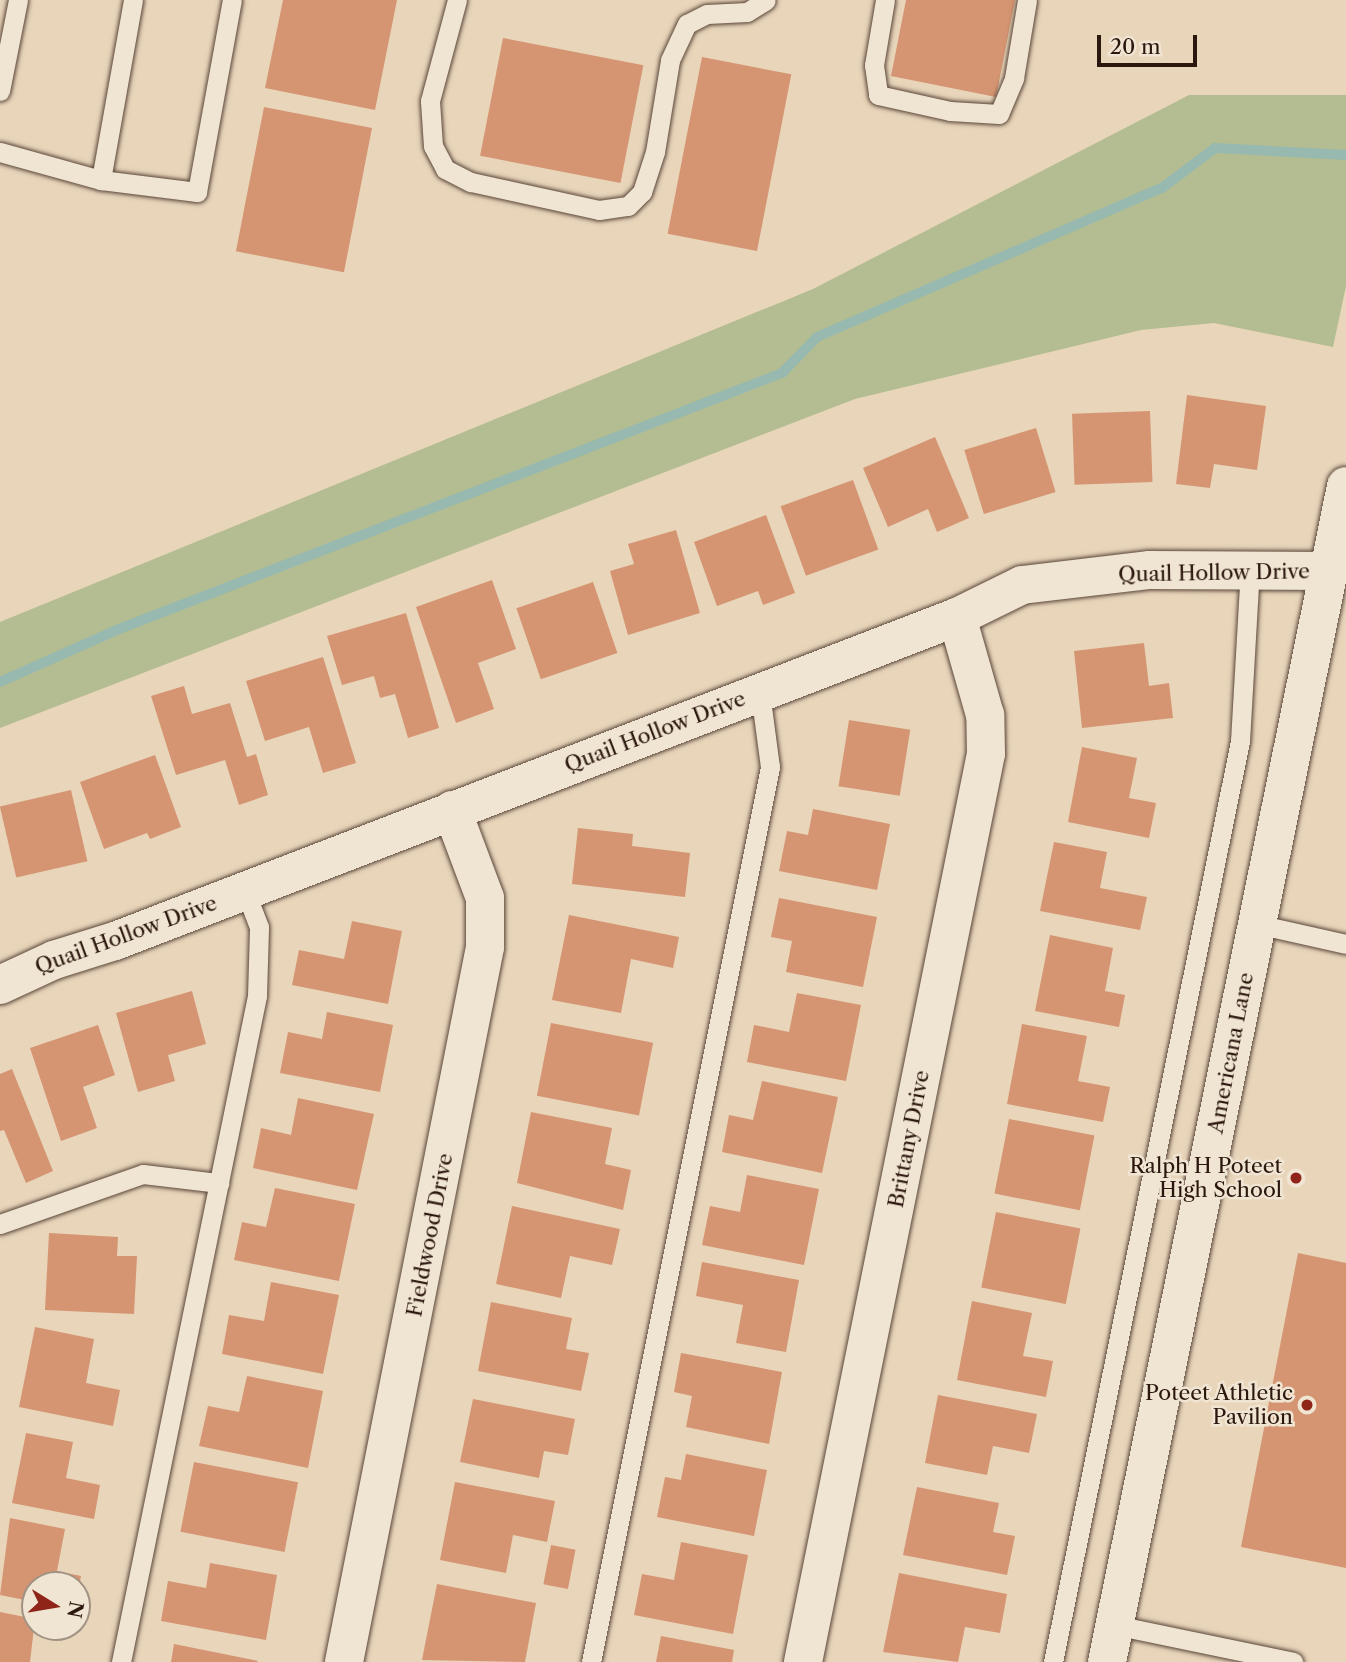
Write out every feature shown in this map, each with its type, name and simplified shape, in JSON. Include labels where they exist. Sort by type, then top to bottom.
[{"type":"street","name":"Americana Lane","points":[[1107,1662],[1346,486]]},
{"type":"street","name":"Quail Hollow Drive","points":[[0,985],[54,960],[245,891],[957,617],[1022,585],[1150,570],[1329,571]]},
{"type":"street","name":"Brittany Drive","points":[[803,1662],[986,754],[985,715],[957,617]]},
{"type":"street","name":"Fieldwood Drive","points":[[345,1662],[485,947],[485,898],[453,810]]},
{"type":"lane","points":[[0,91],[18,0]]},
{"type":"lane","points":[[101,180],[133,0]]},
{"type":"lane","points":[[0,152],[101,180],[197,191],[232,0]]},
{"type":"lane","points":[[457,0],[430,101],[433,145],[445,169],[471,182],[599,210],[628,206],[642,192],[655,152],[670,60],[687,24],[707,14],[747,12],[766,0]]},
{"type":"lane","points":[[885,0],[874,65],[878,95],[950,111],[999,114],[1014,78],[1027,0]]},
{"type":"lane","points":[[1053,1662],[1240,741],[1250,570]]},
{"type":"lane","points":[[591,1662],[770,767],[760,692]]},
{"type":"lane","points":[[121,1662],[257,996],[259,927],[245,891]]},
{"type":"lane","points":[[1257,924],[1346,944]]},
{"type":"lane","points":[[0,1224],[143,1174],[219,1183]]},
{"type":"lane","points":[[1115,1625],[1293,1662]]},
{"type":"green space","points":[[1189,95],[1346,95],[1346,286],[1333,347],[1214,323],[1141,330],[855,399],[0,728],[0,622],[813,289]]},
{"type":"building","points":[[283,0],[397,0],[375,110],[265,88]]},
{"type":"building","points":[[906,0],[1015,0],[996,97],[891,76]]},
{"type":"building","points":[[503,38],[643,65],[620,183],[480,156]]},
{"type":"building","points":[[702,57],[791,74],[757,251],[668,234]]},
{"type":"building","points":[[264,107],[372,128],[344,272],[236,251]]},
{"type":"building","points":[[1187,395],[1266,406],[1257,470],[1214,464],[1210,488],[1176,484]]},
{"type":"building","points":[[1150,411],[1152,482],[1075,485],[1072,414]]},
{"type":"building","points":[[1036,428],[1056,492],[984,514],[964,450]]},
{"type":"building","points":[[935,437],[969,518],[937,532],[928,509],[888,527],[863,468]]},
{"type":"building","points":[[853,480],[878,550],[806,576],[781,506]]},
{"type":"building","points":[[766,515],[795,593],[763,605],[758,591],[717,606],[694,542]]},
{"type":"building","points":[[676,530],[700,613],[628,635],[610,571],[634,564],[628,544]]},
{"type":"building","points":[[492,580],[516,649],[478,663],[494,709],[456,723],[416,607]]},
{"type":"building","points":[[593,582],[617,653],[541,679],[516,608]]},
{"type":"building","points":[[406,613],[439,728],[408,738],[395,694],[380,698],[374,676],[342,685],[327,636]]},
{"type":"building","points":[[1144,643],[1149,686],[1169,683],[1173,718],[1082,728],[1074,651]]},
{"type":"building","points":[[323,657],[356,763],[323,773],[309,727],[265,741],[246,681]]},
{"type":"building","points":[[184,686],[192,714],[230,703],[247,757],[256,754],[268,795],[239,805],[225,760],[176,775],[151,696]]},
{"type":"building","points":[[849,720],[910,730],[900,796],[839,786]]},
{"type":"building","points":[[1082,747],[1137,758],[1129,798],[1156,803],[1149,838],[1068,822]]},
{"type":"building","points":[[155,755],[181,827],[150,839],[147,833],[104,849],[80,782]]},
{"type":"building","points":[[71,790],[87,861],[16,878],[0,806]]},
{"type":"building","points":[[813,809],[890,824],[877,890],[779,871],[787,831],[808,835]]},
{"type":"building","points":[[578,828],[633,834],[632,846],[690,853],[685,897],[572,884]]},
{"type":"building","points":[[1054,842],[1107,852],[1100,888],[1147,897],[1140,930],[1040,911]]},
{"type":"building","points":[[779,898],[877,917],[863,987],[786,972],[792,941],[771,937]]},
{"type":"building","points":[[569,915],[679,937],[673,968],[631,959],[621,1013],[552,1000]]},
{"type":"building","points":[[352,921],[402,931],[388,1004],[292,985],[299,950],[344,959]]},
{"type":"building","points":[[1050,935],[1113,948],[1105,991],[1125,995],[1119,1027],[1035,1011]]},
{"type":"building","points":[[192,991],[206,1044],[168,1055],[175,1081],[138,1092],[116,1013]]},
{"type":"building","points":[[797,993],[861,1005],[846,1081],[747,1062],[754,1025],[789,1032]]},
{"type":"building","points":[[327,1012],[393,1025],[380,1092],[280,1073],[288,1032],[322,1039]]},
{"type":"building","points":[[551,1023],[653,1043],[639,1115],[537,1096]]},
{"type":"building","points":[[1022,1024],[1087,1036],[1078,1081],[1110,1087],[1103,1122],[1007,1104]]},
{"type":"building","points":[[98,1025],[115,1075],[83,1087],[97,1128],[61,1141],[30,1048]]},
{"type":"building","points":[[12,1069],[53,1171],[26,1183],[4,1130],[0,1131],[0,1074]]},
{"type":"building","points":[[762,1081],[838,1097],[822,1173],[722,1152],[729,1115],[753,1120]]},
{"type":"building","points":[[298,1098],[374,1114],[357,1190],[253,1168],[261,1128],[291,1135]]},
{"type":"building","points":[[531,1112],[612,1128],[605,1164],[631,1170],[623,1210],[517,1183]]},
{"type":"building","points":[[1009,1119],[1094,1136],[1080,1210],[994,1194]]},
{"type":"building","points":[[747,1175],[819,1189],[804,1265],[702,1245],[710,1206],[740,1212]]},
{"type":"building","points":[[275,1188],[355,1204],[339,1281],[234,1260],[242,1222],[266,1227]]},
{"type":"building","points":[[512,1206],[620,1229],[612,1265],[570,1256],[561,1298],[496,1284]]},
{"type":"building","points":[[996,1212],[1080,1228],[1066,1304],[981,1288]]},
{"type":"building","points":[[49,1233],[118,1237],[117,1256],[137,1256],[134,1314],[45,1310]]},
{"type":"building","name":"Poteet Athletic Pavilion","points":[[1298,1253],[1346,1263],[1346,1568],[1241,1547]]},
{"type":"building","points":[[702,1262],[799,1280],[786,1352],[736,1343],[743,1305],[696,1296]]},
{"type":"building","points":[[271,1282],[339,1295],[323,1374],[222,1354],[229,1315],[264,1321]]},
{"type":"building","points":[[972,1301],[1032,1313],[1023,1356],[1053,1361],[1046,1397],[957,1380]]},
{"type":"building","points":[[491,1302],[572,1318],[566,1349],[589,1353],[581,1391],[478,1371]]},
{"type":"building","points":[[35,1327],[94,1339],[86,1383],[120,1390],[113,1426],[19,1407]]},
{"type":"building","points":[[681,1353],[782,1372],[769,1444],[686,1427],[692,1396],[674,1392]]},
{"type":"building","points":[[247,1376],[323,1391],[308,1468],[199,1446],[208,1406],[239,1412]]},
{"type":"building","points":[[938,1395],[1037,1414],[1029,1453],[993,1446],[987,1475],[925,1463]]},
{"type":"building","points":[[473,1399],[575,1419],[568,1455],[544,1451],[539,1478],[460,1462]]},
{"type":"building","points":[[26,1433],[73,1442],[66,1478],[100,1485],[94,1519],[12,1503]]},
{"type":"building","points":[[686,1454],[767,1470],[754,1536],[657,1517],[665,1477],[681,1480]]},
{"type":"building","points":[[194,1462],[298,1482],[285,1552],[180,1532]]},
{"type":"building","points":[[455,1482],[555,1501],[547,1542],[513,1535],[506,1573],[440,1560]]},
{"type":"building","points":[[917,1487],[999,1503],[993,1532],[1015,1536],[1007,1575],[903,1555]]},
{"type":"building","points":[[10,1518],[65,1529],[57,1571],[21,1571],[21,1599],[0,1595]]},
{"type":"building","points":[[681,1542],[748,1555],[733,1634],[634,1615],[642,1574],[674,1580]]},
{"type":"building","points":[[551,1545],[576,1550],[568,1589],[543,1584]]},
{"type":"building","points":[[210,1563],[277,1575],[266,1640],[161,1621],[168,1581],[206,1588]]},
{"type":"building","points":[[899,1573],[1007,1594],[1000,1633],[965,1627],[958,1662],[883,1652]]},
{"type":"building","points":[[437,1584],[536,1603],[525,1662],[422,1660]]},
{"type":"building","points":[[0,1612],[21,1616],[21,1641],[32,1641],[30,1662],[0,1662]]},
{"type":"building","points":[[661,1636],[734,1650],[732,1662],[656,1662]]},
{"type":"building","points":[[174,1644],[258,1661],[171,1662]]},
{"type":"waterway","points":[[0,682],[119,629],[782,373],[817,337],[1162,188],[1215,148],[1346,155]]},
{"type":"place","name":"Ralph H Poteet High School","points":[[1296,1178]]},
{"type":"place","name":"Poteet Athletic Pavilion","points":[[1307,1405]]}]
